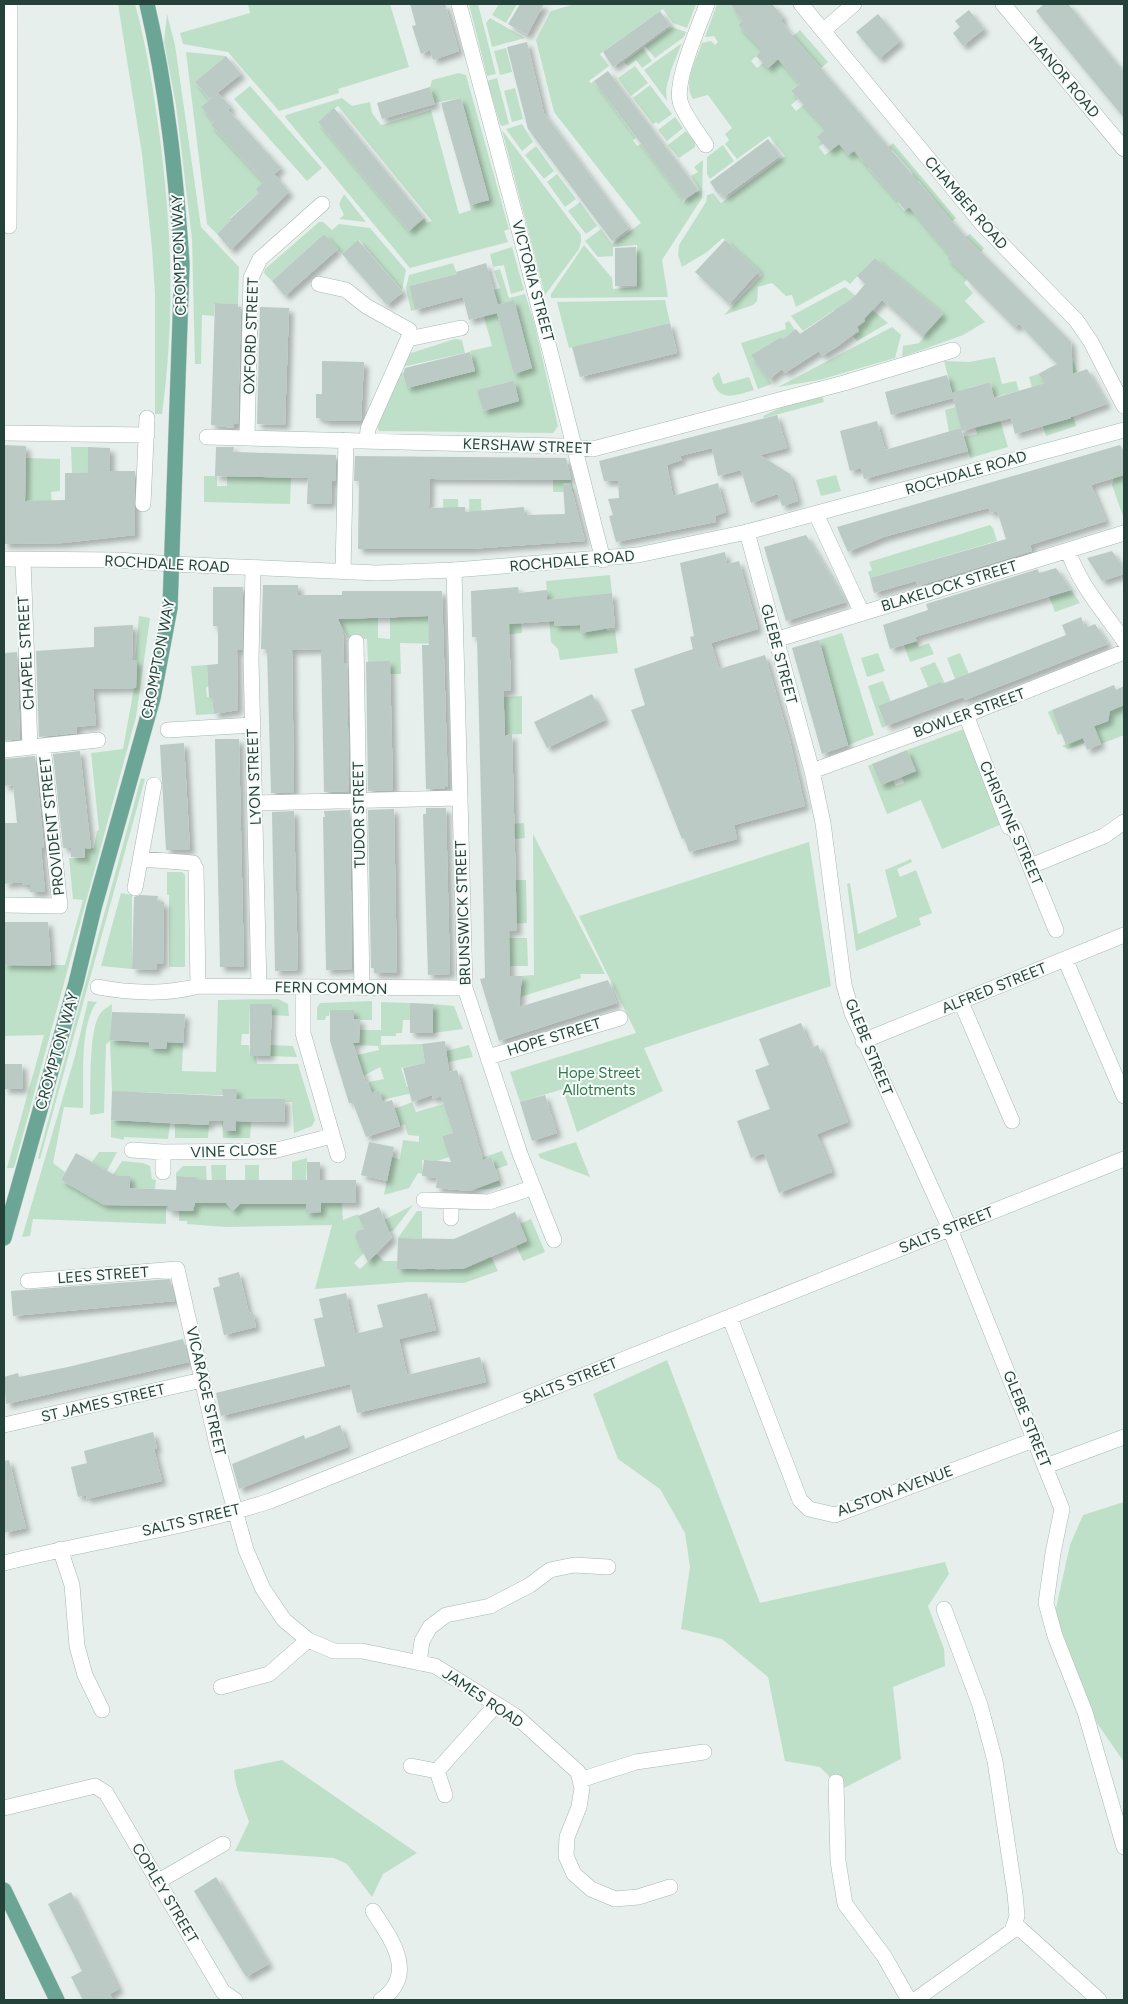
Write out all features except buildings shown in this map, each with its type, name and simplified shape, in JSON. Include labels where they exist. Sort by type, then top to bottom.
[{"type":"main road","name":"CROMPTON WAY","points":[[4,1238],[76,983],[94,908],[153,698],[170,608],[182,264],[179,210],[167,108],[147,4]]},
{"type":"main road","points":[[4,1890],[57,2000]]},
{"type":"street","points":[[9,226],[10,4]]},
{"type":"street","name":"VICTORIA STREET","points":[[459,4],[603,560]]},
{"type":"street","points":[[706,145],[680,102],[680,90],[685,64],[708,4]]},
{"type":"street","name":"CHAMBER ROAD","points":[[800,4],[983,224],[1076,320],[1091,342],[1124,406]]},
{"type":"street","points":[[824,31],[854,4]]},
{"type":"street","name":"MANOR ROAD","points":[[1003,4],[1124,149]]},
{"type":"street","name":"OXFORD STREET","points":[[247,437],[251,278],[254,267],[260,259],[322,204]]},
{"type":"street","points":[[320,284],[346,290],[382,315],[407,327],[408,339],[375,411],[367,441]]},
{"type":"street","points":[[408,339],[461,328]]},
{"type":"street","name":"KERSHAW STREET","points":[[206,437],[593,449],[629,441],[782,398],[844,384],[953,350]]},
{"type":"street","points":[[144,504],[147,418]]},
{"type":"street","name":"ROCHDALE ROAD","points":[[4,560],[118,560],[343,571],[454,570],[603,560],[669,550],[747,532],[1124,430]]},
{"type":"street","points":[[4,433],[146,435]]},
{"type":"street","points":[[343,571],[346,440]]},
{"type":"street","points":[[816,514],[862,613]]},
{"type":"street","name":"GLEBE STREET","points":[[747,532],[812,771],[823,822],[844,986],[852,1013],[863,1041],[950,1229],[1036,1439],[1062,1509],[1046,1603],[1055,1636],[1086,1712],[1124,1847]]},
{"type":"street","name":"BLAKELOCK STREET","points":[[775,640],[1124,533]]},
{"type":"street","points":[[1068,550],[1095,599],[1124,641]]},
{"type":"street","name":"CHAPEL STREET","points":[[23,560],[36,746]]},
{"type":"street","name":"LYON STREET","points":[[253,568],[253,724],[259,987]]},
{"type":"street","name":"BRUNSWICK STREET","points":[[454,570],[465,988],[532,1188],[554,1240]]},
{"type":"street","name":"TUDOR STREET","points":[[356,642],[362,988]]},
{"type":"street","name":"BOWLER STREET","points":[[812,771],[966,715],[1124,652]]},
{"type":"street","name":"CHRISTINE STREET","points":[[966,715],[1009,827],[1015,829],[1056,930]]},
{"type":"street","points":[[168,730],[253,724]]},
{"type":"street","points":[[4,750],[98,740]]},
{"type":"street","name":"PROVIDENT STREET","points":[[4,905],[60,906],[36,746]]},
{"type":"street","points":[[135,888],[142,860],[154,786]]},
{"type":"street","points":[[256,803],[459,798]]},
{"type":"street","points":[[1031,866],[1104,836],[1124,822]]},
{"type":"street","points":[[142,860],[193,862],[196,869],[198,986]]},
{"type":"street","name":"ALFRED STREET","points":[[863,1041],[1124,935]]},
{"type":"street","points":[[1065,959],[1124,1096]]},
{"type":"street","name":"FERN COMMON","points":[[98,987],[113,990],[179,991],[198,986],[465,988]]},
{"type":"street","points":[[303,988],[303,1033],[338,1156]]},
{"type":"street","points":[[961,1002],[1012,1121]]},
{"type":"street","name":"HOPE STREET","points":[[488,1057],[620,1018]]},
{"type":"street","name":"VINE CLOSE","points":[[132,1150],[163,1152],[272,1151],[332,1136]]},
{"type":"street","points":[[163,1152],[163,1172]]},
{"type":"street","name":"SALTS STREET","points":[[4,1563],[60,1549],[236,1512],[279,1497],[1124,1159]]},
{"type":"street","points":[[424,1200],[489,1202],[532,1188]]},
{"type":"street","points":[[451,1201],[451,1218]]},
{"type":"street","name":"LEES STREET","points":[[28,1281],[177,1269]]},
{"type":"street","name":"VICARAGE STREET","points":[[177,1269],[202,1380],[236,1512]]},
{"type":"street","name":"ALSTON AVENUE","points":[[730,1318],[800,1500],[809,1510],[835,1515],[1036,1439]]},
{"type":"street","name":"ST JAMES STREET","points":[[4,1425],[202,1380]]},
{"type":"street","points":[[1046,1466],[1124,1437]]},
{"type":"street","name":"JAMES ROAD","points":[[236,1512],[246,1550],[263,1589],[284,1620],[308,1640],[334,1652],[362,1651],[436,1666],[517,1717],[578,1772],[580,1780]]},
{"type":"street","points":[[60,1549],[72,1584],[77,1646],[84,1674],[102,1710]]},
{"type":"street","points":[[419,1663],[422,1641],[430,1627],[446,1615],[490,1606],[530,1585],[550,1570],[574,1565],[608,1566]]},
{"type":"street","points":[[915,2000],[1012,1931],[1015,1924],[1016,1894],[996,1761],[980,1705],[944,1609]]},
{"type":"street","points":[[221,1686],[269,1674],[308,1640]]},
{"type":"street","points":[[437,1771],[496,1705]]},
{"type":"street","points":[[670,1887],[638,1897],[615,1899],[592,1888],[574,1874],[566,1856],[567,1837],[579,1807],[582,1788],[580,1780],[636,1762],[704,1752]]},
{"type":"street","points":[[411,1766],[437,1771]]},
{"type":"street","points":[[437,1771],[445,1795]]},
{"type":"street","points":[[836,1782],[838,1862],[845,1904],[884,1956],[909,2000]]},
{"type":"street","name":"COPLEY STREET","points":[[4,1808],[95,1786],[106,1793],[223,1992],[235,2000]]},
{"type":"street","points":[[157,1882],[222,1844]]},
{"type":"street","points":[[373,1911],[395,1945],[400,1969],[392,1993],[381,2000]]},
{"type":"street","points":[[1015,1924],[1099,2000]]},
{"type":"green space","points":[[118,4],[135,4],[150,71],[164,174],[169,242],[170,310],[169,344],[162,414],[155,414],[155,294],[142,154]]},
{"type":"green space","points":[[248,4],[390,4],[409,67],[338,89],[339,93],[279,111],[228,52],[183,44],[180,33],[250,13]]},
{"type":"green space","points":[[469,4],[478,4],[496,74],[487,76]]},
{"type":"green space","points":[[499,4],[517,4],[506,23],[492,15]]},
{"type":"green space","points":[[575,4],[696,4],[687,28],[673,23],[663,9],[600,54],[609,66],[589,81],[591,83],[594,81],[636,138],[633,140],[637,146],[641,144],[683,200],[682,203],[700,190],[691,176],[698,172],[694,167],[703,160],[702,198],[662,260],[668,297],[551,298],[551,294],[584,245],[612,278],[613,289],[637,287],[637,245],[613,247],[613,256],[598,257],[585,241],[601,229],[612,244],[641,223],[554,112],[536,40],[551,11]]},
{"type":"green space","points":[[717,4],[732,4],[742,21],[738,25],[763,50],[751,61],[757,68],[763,63],[768,68],[775,62],[773,53],[800,30],[828,62],[821,68],[797,41],[778,59],[800,84],[791,91],[798,99],[791,105],[796,111],[811,99],[839,129],[819,147],[825,155],[841,142],[848,155],[857,148],[861,153],[858,156],[863,162],[877,150],[881,154],[893,143],[956,218],[952,221],[942,210],[925,224],[961,241],[970,234],[984,248],[981,252],[959,247],[947,258],[971,275],[964,283],[973,293],[965,301],[985,322],[963,335],[902,357],[903,346],[919,343],[943,314],[875,258],[850,284],[845,280],[796,307],[792,295],[786,296],[772,283],[758,287],[757,301],[753,305],[724,315],[762,275],[723,238],[707,252],[682,267],[678,255],[679,245],[706,202],[707,195],[713,193],[721,203],[785,156],[769,136],[737,159],[725,144],[729,140],[725,134],[732,128],[708,95],[693,99],[690,93],[690,79],[702,43],[711,41],[715,45],[718,42],[714,36],[705,37]],"holes":[[[892,149],[913,173],[890,192],[868,168]],[[919,181],[936,202],[918,217],[909,207],[904,211],[897,203],[902,198],[901,196]]]},
{"type":"green space","points":[[167,14],[175,45],[201,227],[239,267],[238,304],[215,303],[214,316],[202,315],[201,364],[195,364],[192,239],[176,105],[164,42]]},
{"type":"green space","points":[[490,18],[525,38],[492,47],[486,23]]},
{"type":"green space","points":[[672,27],[686,32],[684,37],[655,58],[645,46]]},
{"type":"green space","points":[[682,43],[671,70],[666,90],[667,101],[644,70]]},
{"type":"green space","points":[[506,48],[512,72],[500,75],[494,51]]},
{"type":"green space","points":[[643,48],[652,61],[642,68],[636,60],[628,66],[624,62]]},
{"type":"green space","points":[[186,52],[226,56],[195,82],[210,100],[201,107],[214,122],[211,125],[264,182],[259,193],[230,218],[231,220],[217,234],[207,224]]},
{"type":"green space","points":[[635,66],[648,83],[631,96],[618,78]]},
{"type":"green space","points":[[459,73],[466,75],[509,229],[504,231],[508,242],[410,268],[285,117],[286,115],[342,98],[352,106],[370,102],[372,113],[381,125],[431,110],[459,214],[471,210],[470,205],[489,200],[461,98],[434,103],[430,87],[432,80]],"holes":[[[338,106],[432,221],[427,223],[424,218],[408,230],[318,122]]]},
{"type":"green space","points":[[497,78],[509,124],[502,126],[487,81]]},
{"type":"green space","points":[[650,85],[672,114],[658,124],[656,122],[653,124],[633,98]]},
{"type":"green space","points":[[250,86],[322,168],[307,181],[234,99]]},
{"type":"green space","points":[[515,88],[523,119],[512,122],[504,91]]},
{"type":"green space","points":[[675,117],[683,128],[667,141],[658,130]]},
{"type":"green space","points":[[522,124],[533,142],[522,151],[506,129]]},
{"type":"green space","points":[[502,130],[581,235],[579,249],[545,295]]},
{"type":"green space","points":[[686,131],[695,142],[695,147],[679,158],[668,145]]},
{"type":"green space","points":[[723,145],[734,161],[710,179],[707,174],[707,157]]},
{"type":"green space","points":[[536,146],[554,171],[544,179],[525,155]]},
{"type":"green space","points":[[557,174],[576,199],[565,207],[547,182]]},
{"type":"green space","points":[[344,194],[366,222],[339,219],[344,215],[339,204]]},
{"type":"green space","points":[[580,202],[597,226],[586,234],[568,211]]},
{"type":"green space","points":[[319,222],[323,222],[332,230],[339,224],[370,228],[406,270],[402,290],[359,240],[342,254],[324,234],[272,281],[264,273],[265,269]]},
{"type":"green space","points":[[512,247],[524,290],[511,294],[504,265],[493,267],[490,254]]},
{"type":"green space","points":[[453,263],[457,274],[409,286],[415,310],[411,311],[406,288],[409,275]]},
{"type":"green space","points":[[500,269],[509,298],[525,294],[534,322],[558,426],[553,433],[379,431],[377,425],[400,372],[402,371],[407,388],[475,371],[470,351],[492,346],[482,310],[495,306],[514,373],[532,368],[514,301],[496,305],[492,291],[500,288],[494,271]],"holes":[[[514,382],[519,401],[483,411],[478,391]]]},
{"type":"green space","points":[[845,287],[888,323],[857,341],[853,336],[860,332],[834,310],[803,331],[791,316]]},
{"type":"green space","points":[[665,300],[670,323],[569,348],[557,302]]},
{"type":"green space","points":[[789,321],[795,330],[783,339],[781,337],[751,355],[772,384],[758,389],[741,343],[786,329],[785,323]]},
{"type":"green space","points":[[892,327],[901,335],[895,358],[819,380],[778,387]]},
{"type":"green space","points":[[455,339],[462,340],[465,353],[402,367],[411,353]]},
{"type":"green space","points":[[995,357],[1002,384],[1016,381],[1019,391],[994,397],[990,382],[968,388],[961,428],[949,432],[945,410],[956,407],[944,361],[969,362]]},
{"type":"green space","points":[[1072,358],[1077,372],[1061,378],[1076,426],[1046,436],[1043,426],[1071,418],[1068,410],[1035,398],[1029,377],[1038,374],[1047,384],[1054,377],[1047,369]]},
{"type":"green space","points":[[719,372],[723,384],[749,377],[754,390],[728,396],[723,394],[718,391],[712,378]]},
{"type":"green space","points":[[822,395],[824,402],[764,418],[763,416],[791,403]]},
{"type":"green space","points":[[998,413],[1008,447],[970,458],[964,437],[977,434],[973,420],[982,417],[985,425],[993,423]]},
{"type":"green space","points":[[71,447],[88,447],[88,475],[72,473]]},
{"type":"green space","points":[[26,458],[60,459],[60,491],[51,492],[52,506],[25,506]]},
{"type":"green space","points":[[1119,471],[1124,478],[1124,519],[1112,485],[1114,478],[1120,476]]},
{"type":"green space","points":[[836,475],[841,491],[821,496],[816,480]]},
{"type":"green space","points":[[204,476],[217,476],[217,486],[227,486],[227,476],[291,478],[290,504],[204,502]]},
{"type":"green space","points":[[553,480],[571,480],[574,492],[553,492]]},
{"type":"green space","points":[[443,499],[458,499],[459,524],[444,525]]},
{"type":"green space","points":[[469,499],[481,499],[482,522],[470,524]]},
{"type":"green space","points":[[990,525],[993,528],[997,541],[870,578],[868,572],[872,570],[869,562]]},
{"type":"green space","points":[[610,575],[612,593],[552,600],[555,626],[580,625],[580,632],[606,621],[607,631],[615,630],[618,653],[560,660],[558,649],[551,642],[546,581]]},
{"type":"green space","points":[[1071,590],[1080,603],[1055,612],[1049,596]]},
{"type":"green space","points":[[520,612],[522,633],[496,636]]},
{"type":"green space","points":[[139,616],[150,618],[136,717],[14,1168],[7,1168],[44,1035],[4,1036],[4,965],[65,965],[83,900],[73,899],[69,858],[85,858],[85,848],[94,848],[97,831],[99,830],[91,753],[123,749],[134,688],[136,688],[137,660],[135,660]]},
{"type":"green space","points":[[428,616],[429,638],[443,638],[443,644],[400,643],[401,674],[390,674],[368,662],[367,639],[348,638],[338,619],[378,618],[378,638],[390,639],[390,618]]},
{"type":"green space","points":[[842,633],[874,735],[848,745],[819,640]]},
{"type":"green space","points":[[917,641],[919,647],[929,643],[934,654],[910,662],[904,645]]},
{"type":"green space","points":[[878,653],[885,671],[867,677],[861,658]]},
{"type":"green space","points":[[960,653],[969,674],[955,679],[947,658]]},
{"type":"green space","points":[[935,662],[953,701],[949,703],[941,683],[928,687],[920,668]]},
{"type":"green space","points":[[207,665],[208,682],[212,686],[206,687],[207,697],[212,697],[214,714],[196,715],[191,666]]},
{"type":"green space","points":[[883,681],[891,702],[878,707],[886,726],[882,728],[868,686]]},
{"type":"green space","points":[[522,696],[522,734],[505,735],[504,697]]},
{"type":"green space","points":[[1124,705],[1124,735],[1101,744],[1099,738],[1068,749],[1062,746],[1069,743],[1064,732],[1058,735],[1048,712],[1052,710],[1061,730],[1098,725],[1108,721],[1106,712]]},
{"type":"green space","points":[[964,729],[1002,824],[942,849],[921,800],[887,814],[868,766],[872,764],[881,785],[893,780],[896,786],[904,783],[902,777],[916,771],[907,750]]},
{"type":"green space","points":[[141,778],[145,779],[40,1159],[38,1158]]},
{"type":"green space","points":[[524,823],[525,838],[515,839],[507,824]]},
{"type":"green space","points":[[533,834],[605,974],[580,974],[581,978],[520,997],[522,976],[534,975]]},
{"type":"green space","name":"Hope Street Allotments","points":[[809,842],[831,986],[644,1048],[663,1091],[577,1132],[563,1089],[520,1102],[510,1072],[636,1033],[579,916]]},
{"type":"green space","points":[[911,859],[912,862],[897,869],[900,877],[916,870],[932,913],[919,918],[921,925],[856,951],[847,884],[850,883],[858,934],[897,917],[885,870]]},
{"type":"green space","points":[[167,872],[182,872],[185,875],[185,967],[169,967],[169,895],[167,895]]},
{"type":"green space","points":[[508,880],[526,880],[527,923],[509,924]]},
{"type":"green space","points":[[121,893],[132,895],[132,969],[101,966]]},
{"type":"green space","points":[[509,938],[527,938],[528,966],[510,966]]},
{"type":"green space","points":[[278,999],[288,1004],[289,1016],[271,1015],[250,1004],[249,1034],[242,1034],[241,1045],[249,1045],[250,1056],[256,1056],[257,1064],[298,1064],[315,1120],[312,1126],[294,1133],[292,1102],[285,1102],[285,1099],[236,1099],[236,1089],[223,1089],[223,1095],[137,1092],[135,1121],[170,1124],[168,1139],[124,1137],[124,1140],[111,1137],[111,1120],[129,1121],[112,1091],[110,1041],[106,1044],[104,1113],[90,1115],[91,1062],[96,1022],[104,1009],[112,1004],[111,1040],[149,1043],[149,1048],[166,1049],[167,1042],[183,1043],[182,1071],[216,1072],[218,1000]]},
{"type":"green space","points":[[88,1001],[97,1002],[87,1024],[85,1038],[83,1108],[64,1107],[53,1163],[65,1172],[61,1180],[92,1198],[111,1205],[166,1206],[166,1224],[33,1219],[30,1236],[22,1237],[75,1056]]},
{"type":"green space","points":[[372,1001],[372,1020],[354,1020],[354,1010],[330,1010],[329,1016],[326,1016],[325,1020],[317,1020],[317,1008],[320,1003]]},
{"type":"green space","points":[[381,1002],[410,1003],[410,1020],[403,1020],[402,1033],[396,1033],[396,1036],[381,1036],[381,1045],[422,1044],[425,1063],[401,1068],[407,1087],[438,1087],[382,1100],[379,1090],[372,1093],[368,1082],[384,1079],[380,1067],[363,1076],[357,1055],[379,1050],[378,1046],[334,1044],[359,1043],[360,1030],[381,1030]]},
{"type":"green space","points":[[433,1004],[454,1006],[463,1029],[433,1033]]},
{"type":"green space","points":[[270,1045],[293,1046],[297,1057],[270,1056]]},
{"type":"green space","points":[[469,1045],[473,1057],[448,1062],[446,1051]]},
{"type":"green space","points":[[412,1102],[416,1112],[444,1104],[453,1133],[442,1136],[448,1152],[456,1155],[437,1161],[422,1160],[423,1174],[418,1173],[409,1188],[384,1195],[391,1157],[400,1159],[403,1140],[419,1142],[419,1136],[408,1135],[405,1124],[400,1126],[397,1116],[386,1120],[383,1109],[397,1108]]},
{"type":"green space","points":[[222,1121],[251,1122],[250,1138],[223,1138]]},
{"type":"green space","points":[[175,1124],[209,1125],[208,1138],[175,1138]]},
{"type":"green space","points":[[576,1142],[590,1177],[540,1158],[538,1154]]},
{"type":"green space","points":[[502,1151],[508,1165],[496,1169],[491,1157],[462,1167],[479,1187],[499,1180],[501,1186],[490,1189],[459,1190],[461,1165]]},
{"type":"green space","points":[[99,1152],[117,1152],[107,1171],[92,1162]]},
{"type":"green space","points":[[307,1158],[306,1180],[292,1181],[292,1162]]},
{"type":"green space","points":[[122,1161],[143,1163],[150,1166],[152,1179],[156,1180],[155,1189],[130,1188],[130,1176],[112,1176]]},
{"type":"green space","points":[[211,1165],[226,1165],[226,1181],[212,1181]]},
{"type":"green space","points":[[245,1165],[259,1165],[259,1181],[245,1181]]},
{"type":"green space","points":[[183,1166],[206,1166],[208,1203],[230,1203],[231,1209],[238,1207],[238,1203],[306,1203],[307,1213],[321,1212],[321,1202],[342,1203],[343,1220],[358,1214],[364,1230],[367,1250],[354,1263],[360,1269],[376,1254],[384,1261],[397,1261],[399,1269],[417,1262],[417,1270],[426,1270],[427,1260],[435,1259],[435,1270],[449,1270],[491,1256],[498,1271],[464,1283],[410,1282],[315,1289],[332,1225],[226,1227],[187,1224],[187,1221],[179,1221],[179,1207],[195,1205],[196,1177],[178,1176],[176,1182],[176,1173]]},
{"type":"green space","points":[[413,1205],[394,1230],[389,1232],[384,1220]]},
{"type":"green space","points":[[417,1211],[422,1211],[422,1238],[398,1238]]},
{"type":"green space","points":[[531,1219],[545,1252],[523,1261],[516,1245],[527,1241],[520,1224]]},
{"type":"green space","points":[[667,1360],[760,1603],[945,1562],[949,1574],[928,1606],[944,1649],[945,1666],[893,1687],[901,1759],[842,1789],[820,1767],[785,1761],[768,1677],[722,1639],[681,1629],[690,1567],[685,1533],[660,1489],[618,1459],[593,1394]]},
{"type":"green space","points":[[1124,1502],[1124,1762],[1097,1723],[1055,1613],[1070,1545],[1083,1515]]},
{"type":"green space","points":[[282,1760],[417,1853],[383,1874],[372,1897],[347,1864],[334,1858],[235,1851],[249,1822],[238,1790],[234,1770]]}]
